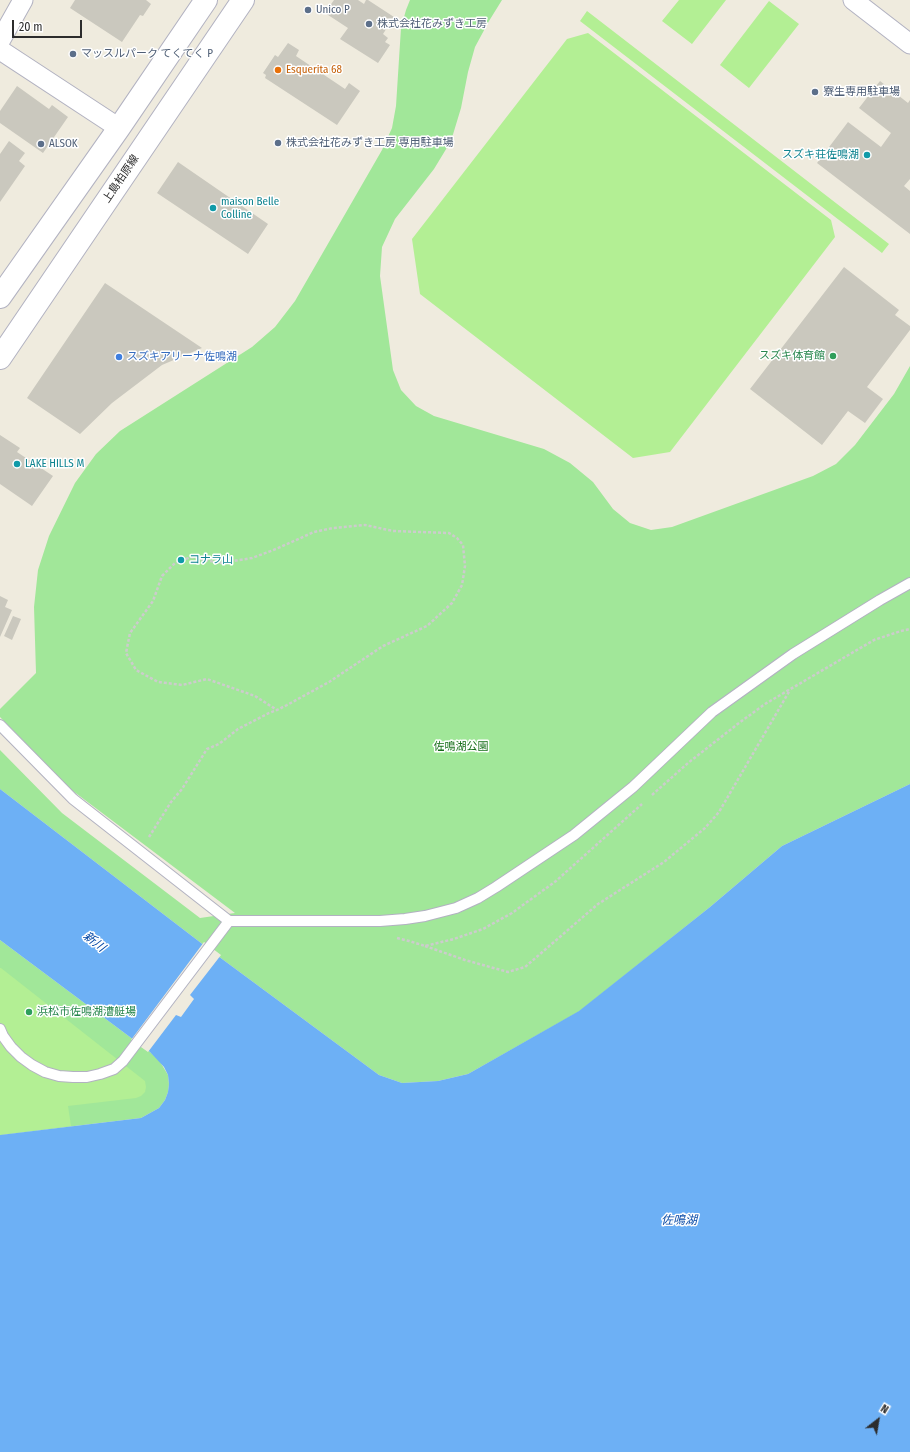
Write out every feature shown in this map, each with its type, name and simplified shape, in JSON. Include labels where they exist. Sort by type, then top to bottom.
[{"type":"street","points":[[0,41],[23,0]]},
{"type":"street","points":[[0,297],[119,128],[206,0]]},
{"type":"street","name":"上島柏原線","points":[[0,358],[243,0]]},
{"type":"street","points":[[853,0],[910,44]]},
{"type":"street","points":[[0,50],[119,128]]},
{"type":"lane","points":[[0,725],[73,799],[229,920],[380,921],[425,916],[456,908],[478,898],[574,835],[632,787],[712,712],[793,654],[910,583]]},
{"type":"lane","points":[[0,1029],[3,1036],[21,1057],[45,1072],[59,1076],[87,1077],[114,1069],[123,1061],[229,920]]},
{"type":"path","points":[[139,850],[155,829],[171,802],[182,789],[207,749],[218,744],[238,729],[288,706],[329,682],[383,646],[427,626],[452,603],[462,585],[465,566],[463,545],[457,538],[449,533],[393,531],[365,525],[334,528],[314,532],[252,558],[220,563],[191,557],[175,563],[162,576],[153,601],[130,633],[126,653],[136,670],[158,682],[182,685],[207,679],[254,696],[277,710]]},
{"type":"path","points":[[425,946],[465,960],[508,972],[525,967],[598,904],[664,862],[705,828],[719,812],[790,690]]},
{"type":"green space","name":"佐鳴湖公園","points":[[410,0],[502,0],[475,47],[468,72],[461,108],[451,141],[434,169],[395,219],[382,247],[380,276],[393,370],[401,390],[416,406],[434,416],[544,449],[570,463],[593,482],[613,509],[630,523],[651,530],[672,527],[813,476],[836,464],[855,445],[894,394],[910,366],[910,784],[782,846],[710,907],[580,1011],[468,1074],[438,1081],[402,1083],[379,1075],[218,956],[0,789],[0,750],[62,813],[200,918],[235,913],[69,788],[0,717],[0,709],[36,673],[34,607],[38,570],[49,536],[75,483],[96,454],[120,431],[252,347],[275,327],[295,301],[382,150],[392,128],[396,106],[401,28]]},
{"type":"green space","points":[[679,0],[726,0],[692,44],[662,21]]},
{"type":"green space","points":[[769,1],[799,24],[749,88],[720,65]]},
{"type":"green space","points":[[587,11],[889,244],[882,253],[580,21]]},
{"type":"green space","points":[[588,33],[831,220],[835,237],[670,452],[633,458],[420,294],[412,239],[567,39]]},
{"type":"green space","name":"浜松市佐鳴湖漕艇場","points":[[0,940],[159,1060],[168,1075],[169,1084],[165,1100],[159,1108],[141,1118],[0,1135]]},
{"type":"green space","name":"浜松市佐鳴湖漕艇場","points":[[0,968],[145,1081],[145,1092],[136,1098],[68,1106],[71,1126],[0,1135]]},
{"type":"water","name":"佐鳴湖","points":[[910,784],[910,1452],[0,1452],[0,1135],[141,1118],[159,1108],[165,1100],[169,1084],[168,1075],[164,1067],[150,1052],[0,940],[0,789],[218,956],[379,1075],[402,1083],[438,1081],[468,1074],[579,1011],[710,907],[782,846]]},
{"type":"pier","points":[[204,942],[221,955],[190,995],[194,999],[181,1017],[176,1015],[148,1052],[131,1040]]},
{"type":"building","points":[[75,0],[146,0],[151,4],[143,16],[140,15],[122,42],[70,8]]},
{"type":"building","points":[[334,0],[358,0],[364,4],[366,0],[368,0],[394,17],[383,34],[388,38],[385,42],[390,45],[378,63],[340,39],[348,28],[325,13]]},
{"type":"building","points":[[288,43],[299,50],[296,56],[345,89],[349,83],[360,91],[337,125],[265,78],[266,75],[263,73],[275,55],[278,57]]},
{"type":"building","name":"スズキ荘佐鳴湖","points":[[880,81],[908,103],[910,100],[910,179],[904,186],[910,191],[910,234],[817,163],[848,122],[881,147],[891,133],[859,108]]},
{"type":"building","points":[[17,86],[49,109],[52,105],[68,117],[43,153],[0,123],[0,111]]},
{"type":"building","points":[[9,141],[25,153],[19,161],[25,166],[0,202],[0,154]]},
{"type":"building","name":"maison Belle Colline","points":[[178,162],[268,224],[248,254],[157,193]]},
{"type":"building","points":[[844,267],[899,310],[895,315],[910,326],[910,330],[867,387],[883,399],[865,423],[848,411],[822,445],[750,389]]},
{"type":"building","name":"スズキアリーナ佐鳴湖","points":[[105,283],[202,348],[162,365],[112,403],[80,434],[27,398]]},
{"type":"building","name":"LAKE HILLS M","points":[[0,435],[20,448],[17,452],[53,476],[32,506],[0,484]]},
{"type":"building","points":[[0,596],[8,600],[5,607],[12,610],[0,637]]},
{"type":"building","points":[[13,616],[21,619],[12,640],[4,636]]},
{"type":"place","name":"Unico P","points":[[308,10]]},
{"type":"place","name":"株式会社花みずき工房","points":[[369,24]]},
{"type":"place","name":"マッスルパーク てくてく P","points":[[73,54]]},
{"type":"place","name":"Esquerita 68","points":[[278,70]]},
{"type":"place","name":"寮生専用駐車場","points":[[815,92]]},
{"type":"place","name":"株式会社花みずき工房 専用駐車場","points":[[278,143]]},
{"type":"place","name":"ALSOK","points":[[41,144]]},
{"type":"place","name":"スズキ荘佐鳴湖","points":[[867,155]]},
{"type":"place","name":"maison Belle Colline","points":[[213,208]]},
{"type":"place","name":"スズキ体育館","points":[[833,356]]},
{"type":"place","name":"スズキアリーナ佐鳴湖","points":[[119,357]]},
{"type":"place","name":"LAKE HILLS M","points":[[17,464]]},
{"type":"place","name":"コナラ山","points":[[181,560]]},
{"type":"place","name":"浜松市佐鳴湖漕艇場","points":[[29,1012]]},
{"type":"water label","name":"新川","points":[[94,942]]}]
